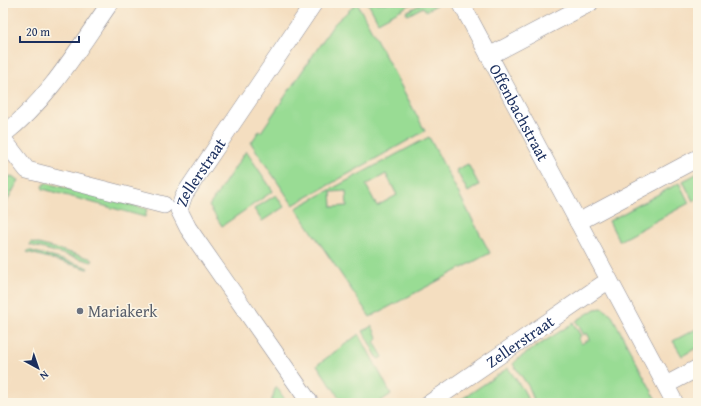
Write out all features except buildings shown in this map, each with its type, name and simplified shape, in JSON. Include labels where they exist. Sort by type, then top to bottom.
[{"type":"street","points":[[3,135],[22,120],[50,88],[110,3]]},
{"type":"street","name":"Zellerstraat","points":[[310,403],[188,228],[179,210],[184,195],[314,3]]},
{"type":"street","name":"Offenbachstraat","points":[[461,3],[675,403]]},
{"type":"street","points":[[489,56],[590,3]]},
{"type":"street","name":"Zellerstraat","points":[[3,139],[27,170],[164,205]]},
{"type":"street","points":[[578,222],[698,158]]},
{"type":"street","name":"Zellerstraat","points":[[430,403],[609,280]]},
{"type":"street","points":[[666,385],[698,368]]},
{"type":"green space","points":[[354,3],[357,3],[425,131],[293,205],[251,143],[259,131],[261,132],[334,24],[355,5]]},
{"type":"green space","points":[[368,3],[413,3],[378,22]]},
{"type":"green space","points":[[423,3],[438,4],[426,11],[423,7],[408,15],[406,12]]},
{"type":"green space","points":[[429,137],[490,253],[370,317],[296,208]],"holes":[[[386,174],[397,195],[377,206],[366,185]],[[346,191],[347,206],[332,207],[331,192]]]},
{"type":"green space","points":[[246,151],[273,191],[222,226],[209,206]]},
{"type":"green space","points":[[468,164],[479,185],[468,192],[456,170]]},
{"type":"green space","points":[[698,173],[698,198],[693,201],[683,181]]},
{"type":"green space","points":[[9,176],[19,180],[3,208],[3,184]]},
{"type":"green space","points":[[46,183],[147,209],[145,217],[43,189],[42,186]]},
{"type":"green space","points":[[679,183],[689,203],[619,241],[609,221]]},
{"type":"green space","points":[[276,195],[284,207],[262,221],[254,209]]},
{"type":"green space","points":[[31,242],[93,259],[92,262],[30,245]]},
{"type":"green space","points":[[28,250],[87,267],[88,269],[27,252]]},
{"type":"green space","points":[[602,308],[611,314],[658,403],[535,403],[529,387],[513,364],[519,358],[573,323],[581,336],[578,338],[581,344],[590,339],[587,333],[584,335],[576,321],[595,309]]},
{"type":"green space","points":[[372,326],[378,339],[374,342],[383,357],[378,359],[363,331]]},
{"type":"green space","points":[[696,329],[698,332],[698,347],[682,356],[673,341]]},
{"type":"green space","points":[[359,334],[391,394],[378,403],[343,403],[317,365]]},
{"type":"green space","points":[[508,368],[524,391],[529,403],[456,403]]},
{"type":"green space","points":[[276,386],[287,403],[271,403]]},
{"type":"place","name":"Mariakerk","points":[[80,311]]}]
